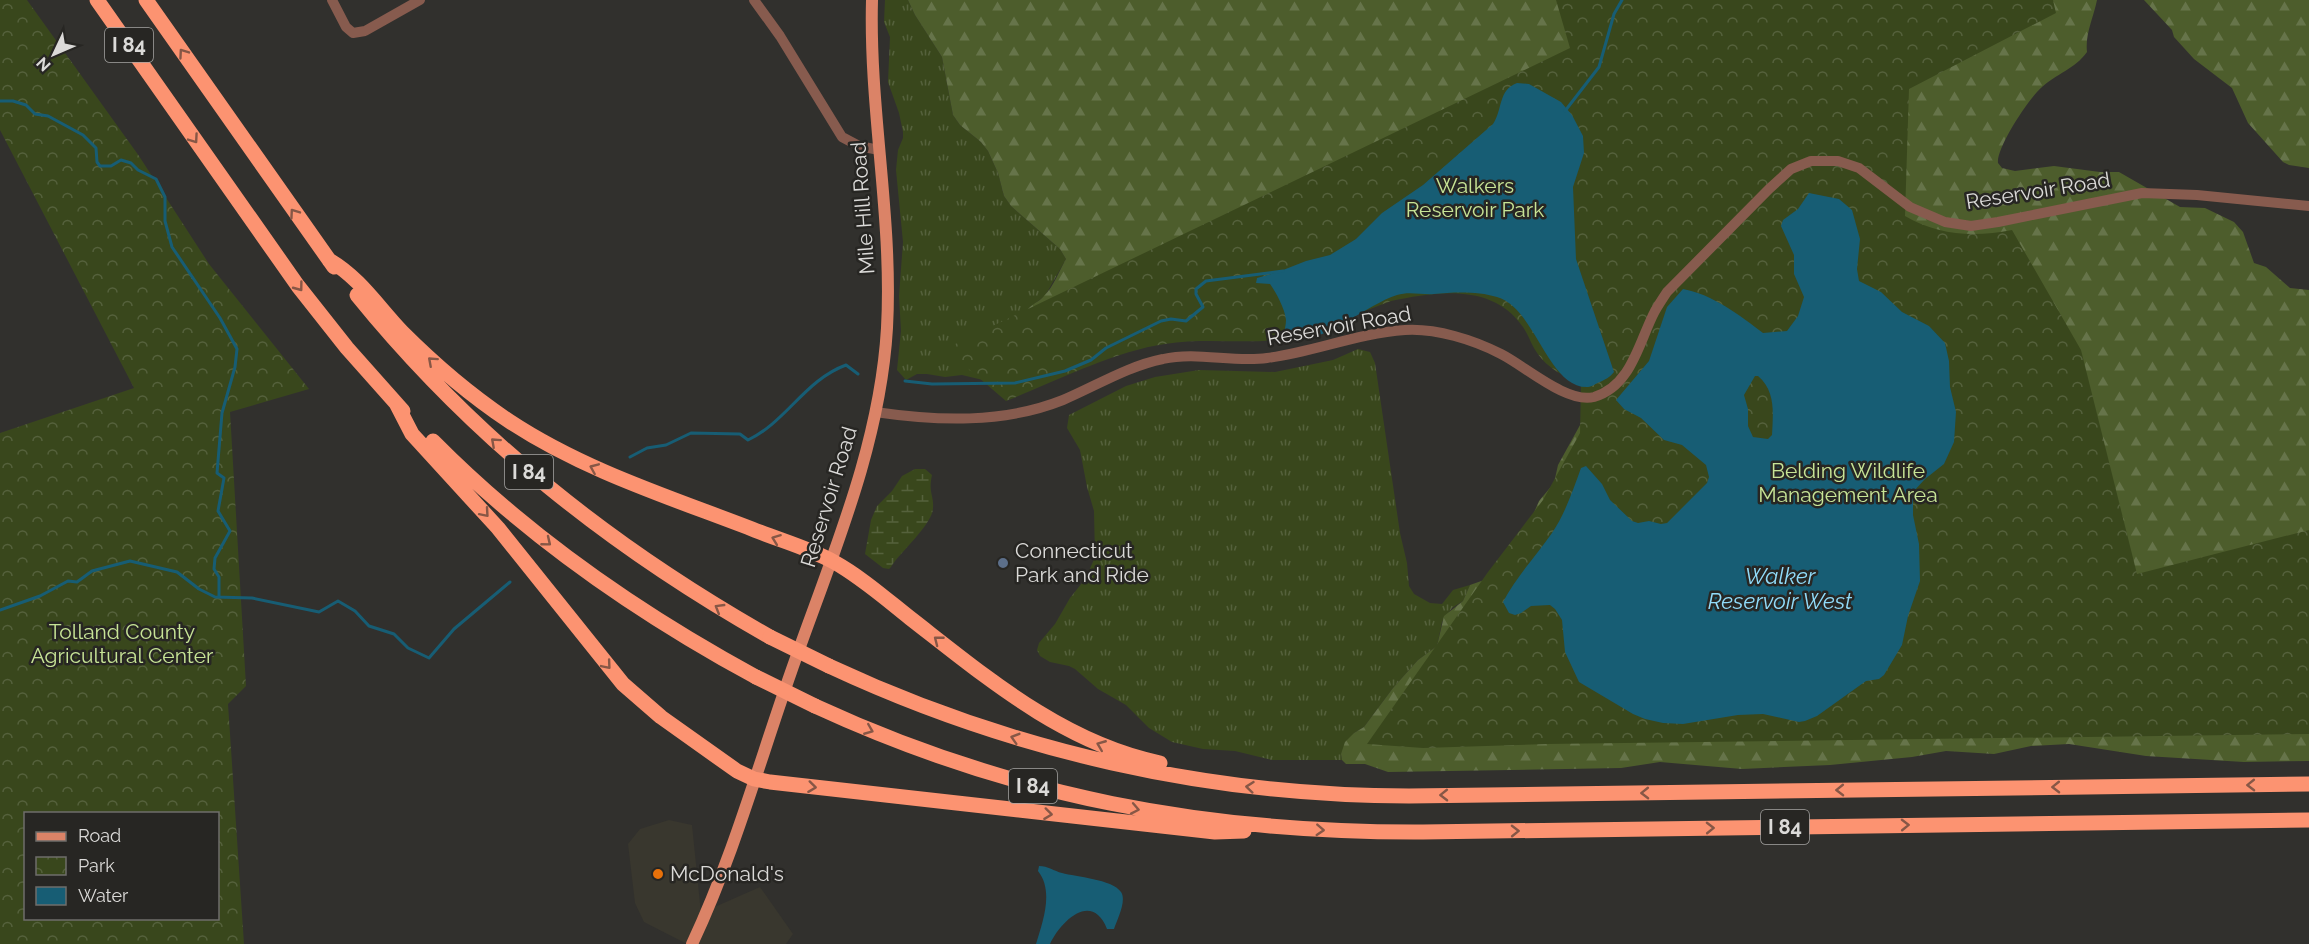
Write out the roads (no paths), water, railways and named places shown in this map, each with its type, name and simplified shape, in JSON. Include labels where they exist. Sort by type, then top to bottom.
[{"type":"highway","name":"I 84","points":[[97,0],[298,286],[347,348],[396,403],[480,485],[585,571],[662,623],[756,677],[815,706],[916,748],[1038,787],[1141,810],[1262,826],[1341,831],[1423,832],[2309,820]]},
{"type":"highway","name":"I 84","points":[[146,0],[329,260],[383,328],[430,379],[522,466],[625,547],[695,593],[770,637],[913,703],[1010,737],[1085,757],[1195,779],[1297,792],[1388,796],[2309,784]]},
{"type":"highway","points":[[329,260],[355,278],[401,330],[444,371],[488,406],[532,435],[601,471],[831,560],[888,600],[998,685],[1051,720],[1102,746],[1133,757],[1172,766],[1195,779]]},
{"type":"highway","points":[[396,403],[412,434],[498,528],[623,684],[675,728],[737,771],[754,779],[814,787],[1204,831],[1237,832],[1262,826]]},
{"type":"main road","name":"Mile Hill Road","points":[[872,0],[871,42],[886,221],[888,284],[885,348],[875,412]]},
{"type":"main road","name":"Reservoir Road","points":[[692,944],[721,873],[831,560],[858,479],[875,412]]},
{"type":"street","points":[[332,0],[346,27],[353,33],[364,31],[420,0]]},
{"type":"street","points":[[754,0],[780,36],[842,137],[858,146],[879,150]]},
{"type":"street","name":"Reservoir Road","points":[[875,412],[914,418],[962,420],[1002,415],[1042,407],[1128,370],[1164,358],[1195,356],[1228,360],[1266,358],[1406,330],[1428,331],[1484,346],[1563,392],[1575,397],[1595,396],[1612,387],[1630,366],[1654,312],[1667,292],[1769,189],[1791,169],[1811,161],[1838,161],[1859,168],[1898,200],[1917,211],[1945,222],[1971,226],[2142,193],[2197,195],[2309,206]]},
{"type":"water","points":[[1517,83],[1529,84],[1561,102],[1572,115],[1583,136],[1584,153],[1573,187],[1576,259],[1614,372],[1590,387],[1574,384],[1562,375],[1522,316],[1510,304],[1497,297],[1482,294],[1457,292],[1397,295],[1327,332],[1298,341],[1285,340],[1286,320],[1280,301],[1270,284],[1256,283],[1257,278],[1330,255],[1356,239],[1382,213],[1423,185],[1493,124],[1504,95],[1511,86]]},
{"type":"water","name":"Walker Reservoir West","points":[[1809,193],[1839,199],[1852,210],[1860,239],[1857,269],[1859,281],[1881,292],[1902,312],[1929,326],[1945,343],[1949,361],[1950,387],[1956,412],[1954,442],[1944,464],[1913,492],[1913,515],[1919,544],[1920,581],[1908,616],[1902,645],[1884,675],[1879,679],[1866,681],[1817,716],[1805,721],[1799,722],[1763,714],[1738,715],[1683,724],[1645,719],[1579,682],[1565,652],[1562,620],[1555,609],[1550,605],[1531,606],[1515,615],[1509,613],[1503,602],[1557,526],[1581,468],[1586,466],[1602,484],[1610,500],[1632,521],[1638,523],[1649,521],[1667,523],[1707,483],[1709,477],[1706,465],[1682,445],[1664,440],[1641,418],[1624,409],[1616,400],[1649,361],[1667,307],[1683,289],[1715,301],[1763,333],[1787,331],[1798,316],[1804,297],[1794,274],[1794,255],[1781,226],[1783,220],[1798,209]],"holes":[[[1755,376],[1758,376],[1771,396],[1772,435],[1768,439],[1753,437],[1748,426],[1748,409],[1744,395]]]},
{"type":"water","points":[[1039,866],[1102,881],[1121,892],[1123,900],[1114,929],[1107,929],[1101,918],[1093,912],[1085,911],[1069,919],[1050,944],[1036,944],[1046,906],[1045,888],[1038,871]]},
{"type":"waterway","points":[[1565,111],[1599,67],[1614,14],[1622,0]]},
{"type":"waterway","points":[[0,101],[13,101],[26,105],[35,114],[48,116],[83,135],[96,148],[97,162],[100,166],[111,166],[121,160],[131,163],[138,170],[156,179],[165,197],[165,221],[172,247],[220,318],[237,349],[235,367],[222,413],[217,473],[224,478],[218,511],[230,531],[215,558],[214,569],[219,577],[219,597]]},
{"type":"waterway","points":[[905,381],[932,384],[1015,383],[1065,371],[1091,360],[1106,348],[1161,321],[1171,319],[1186,321],[1203,307],[1196,294],[1196,289],[1206,281],[1283,271]]},
{"type":"waterway","points":[[630,457],[647,448],[666,445],[691,433],[740,434],[748,440],[774,423],[807,391],[832,372],[846,365],[858,374]]},
{"type":"waterway","points":[[0,610],[40,596],[68,581],[77,582],[92,571],[130,561],[177,572],[199,589],[215,597],[252,598],[319,612],[338,601],[355,611],[369,626],[394,634],[408,648],[429,658],[454,629],[510,582]]},
{"type":"place","name":"Connecticut Park and Ride","points":[[1003,563]]},
{"type":"place","name":"McDonald's","points":[[658,874]]},
{"type":"park label","name":"Walkers Reservoir Park","points":[[1475,198]]},
{"type":"park label","name":"Belding Wildlife Management Area","points":[[1848,483]]},
{"type":"park label","name":"Tolland County Agricultural Center","points":[[122,644]]}]
